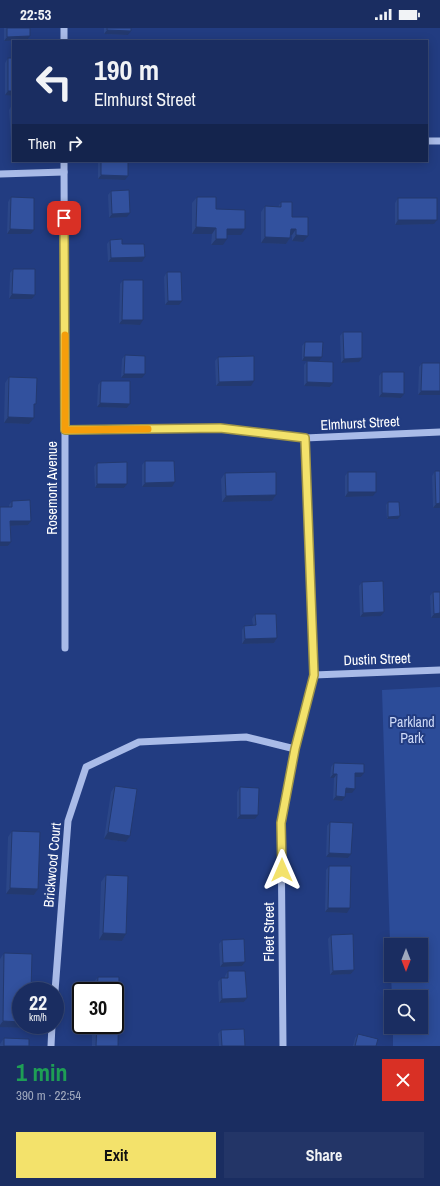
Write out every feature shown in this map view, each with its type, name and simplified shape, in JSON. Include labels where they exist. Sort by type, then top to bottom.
[{"type":"street","points":[[64,28],[64,40]]},
{"type":"street","points":[[428,141],[440,141]]},
{"type":"street","name":"Rosemont Avenue","points":[[64,162],[65,648]]},
{"type":"street","points":[[0,174],[64,172]]},
{"type":"street","name":"Elmhurst Street","points":[[65,430],[220,428],[305,438],[440,432]]},
{"type":"street","name":"Fleet Street","points":[[283,1046],[281,823],[295,749],[314,675],[305,438]]},
{"type":"street","name":"Dustin Street","points":[[314,675],[440,670]]},
{"type":"street","name":"Brickwood Court","points":[[56,982],[68,822],[86,768],[139,742],[246,737],[295,749]]},
{"type":"street","points":[[51,1046],[52,1034]]},
{"type":"green space","name":"Parkland Park","points":[[440,687],[440,1046],[393,1046],[393,1034],[428,1034],[428,990],[392,990],[391,982],[428,982],[428,938],[390,938],[382,690]]},
{"type":"building","points":[[7,28],[30,28],[30,36],[7,37]]},
{"type":"building","points":[[107,28],[131,28],[131,31],[107,30]]},
{"type":"building","points":[[8,58],[12,58],[12,91],[8,91]]},
{"type":"building","points":[[101,162],[128,162],[128,176],[101,175]]},
{"type":"building","points":[[129,190],[130,213],[112,214],[111,191]]},
{"type":"building","points":[[11,197],[34,198],[34,230],[10,229]]},
{"type":"building","points":[[197,197],[216,197],[216,209],[245,210],[245,229],[227,229],[227,239],[216,239],[216,228],[196,227]]},
{"type":"building","points":[[398,198],[437,198],[437,220],[398,220]]},
{"type":"building","points":[[281,202],[292,202],[292,217],[308,217],[308,236],[296,235],[296,229],[291,229],[290,238],[265,237],[265,206],[281,207]]},
{"type":"building","points":[[122,239],[122,244],[144,244],[145,257],[111,258],[110,240]]},
{"type":"building","points":[[13,269],[35,269],[35,295],[12,294]]},
{"type":"building","points":[[167,272],[181,272],[182,301],[168,301]]},
{"type":"building","points":[[123,280],[143,280],[143,320],[122,320]]},
{"type":"building","points":[[343,332],[362,332],[362,358],[344,359]]},
{"type":"building","points":[[305,342],[323,342],[322,357],[304,357]]},
{"type":"building","points":[[125,355],[145,356],[145,374],[124,374]]},
{"type":"building","points":[[254,356],[254,381],[219,382],[218,357]]},
{"type":"building","points":[[307,361],[333,362],[333,383],[307,382]]},
{"type":"building","points":[[422,363],[440,363],[440,391],[421,391]]},
{"type":"building","points":[[382,372],[404,372],[404,394],[382,393]]},
{"type":"building","points":[[9,377],[37,378],[34,418],[8,417]]},
{"type":"building","points":[[101,381],[130,381],[130,404],[100,403]]},
{"type":"building","points":[[145,461],[174,461],[175,482],[145,483]]},
{"type":"building","points":[[127,462],[127,484],[97,484],[97,463]]},
{"type":"building","points":[[435,471],[440,471],[440,503],[436,504]]},
{"type":"building","points":[[276,472],[276,495],[226,496],[225,473]]},
{"type":"building","points":[[348,472],[376,472],[376,492],[348,492]]},
{"type":"building","points":[[30,500],[31,521],[10,521],[11,542],[0,542],[0,507],[12,507],[12,501]]},
{"type":"building","points":[[388,502],[399,502],[400,516],[388,517]]},
{"type":"building","points":[[383,581],[384,612],[363,613],[362,582]]},
{"type":"building","points":[[433,592],[440,592],[440,613],[434,614]]},
{"type":"building","points":[[255,614],[276,614],[277,638],[245,639],[244,626],[256,625]]},
{"type":"building","points":[[334,763],[364,764],[364,773],[355,773],[355,789],[346,788],[345,797],[336,796],[337,774],[333,774]]},
{"type":"building","points":[[115,786],[137,789],[130,836],[108,832]]},
{"type":"building","points":[[240,787],[259,788],[258,815],[240,815]]},
{"type":"building","points":[[330,822],[353,823],[351,854],[329,853]]},
{"type":"building","points":[[12,831],[40,832],[38,889],[10,888]]},
{"type":"building","points":[[329,866],[351,866],[350,908],[328,908]]},
{"type":"building","points":[[106,875],[128,876],[126,934],[103,933]]},
{"type":"building","points":[[353,934],[354,970],[333,971],[331,935]]},
{"type":"building","points":[[244,939],[245,962],[223,963],[222,940]]},
{"type":"building","points":[[4,953],[32,954],[31,982],[12,982],[12,1022],[3,1021]]},
{"type":"building","points":[[228,971],[245,971],[247,998],[222,999],[221,978],[228,978]]},
{"type":"building","points":[[98,977],[119,977],[119,982],[98,982]]},
{"type":"building","points":[[244,1029],[245,1046],[222,1046],[221,1030]]},
{"type":"building","points":[[97,1034],[118,1034],[118,1046],[96,1046]]},
{"type":"building","points":[[358,1034],[378,1039],[376,1046],[355,1046]]},
{"type":"building","points":[[4,1038],[29,1039],[29,1046],[4,1046]]},
{"type":"slow traffic","points":[[65,335],[65,430],[148,429]]},
{"type":"route","points":[[64,218],[65,430],[220,428],[305,438],[314,675],[295,749],[281,823],[282,870]]}]
